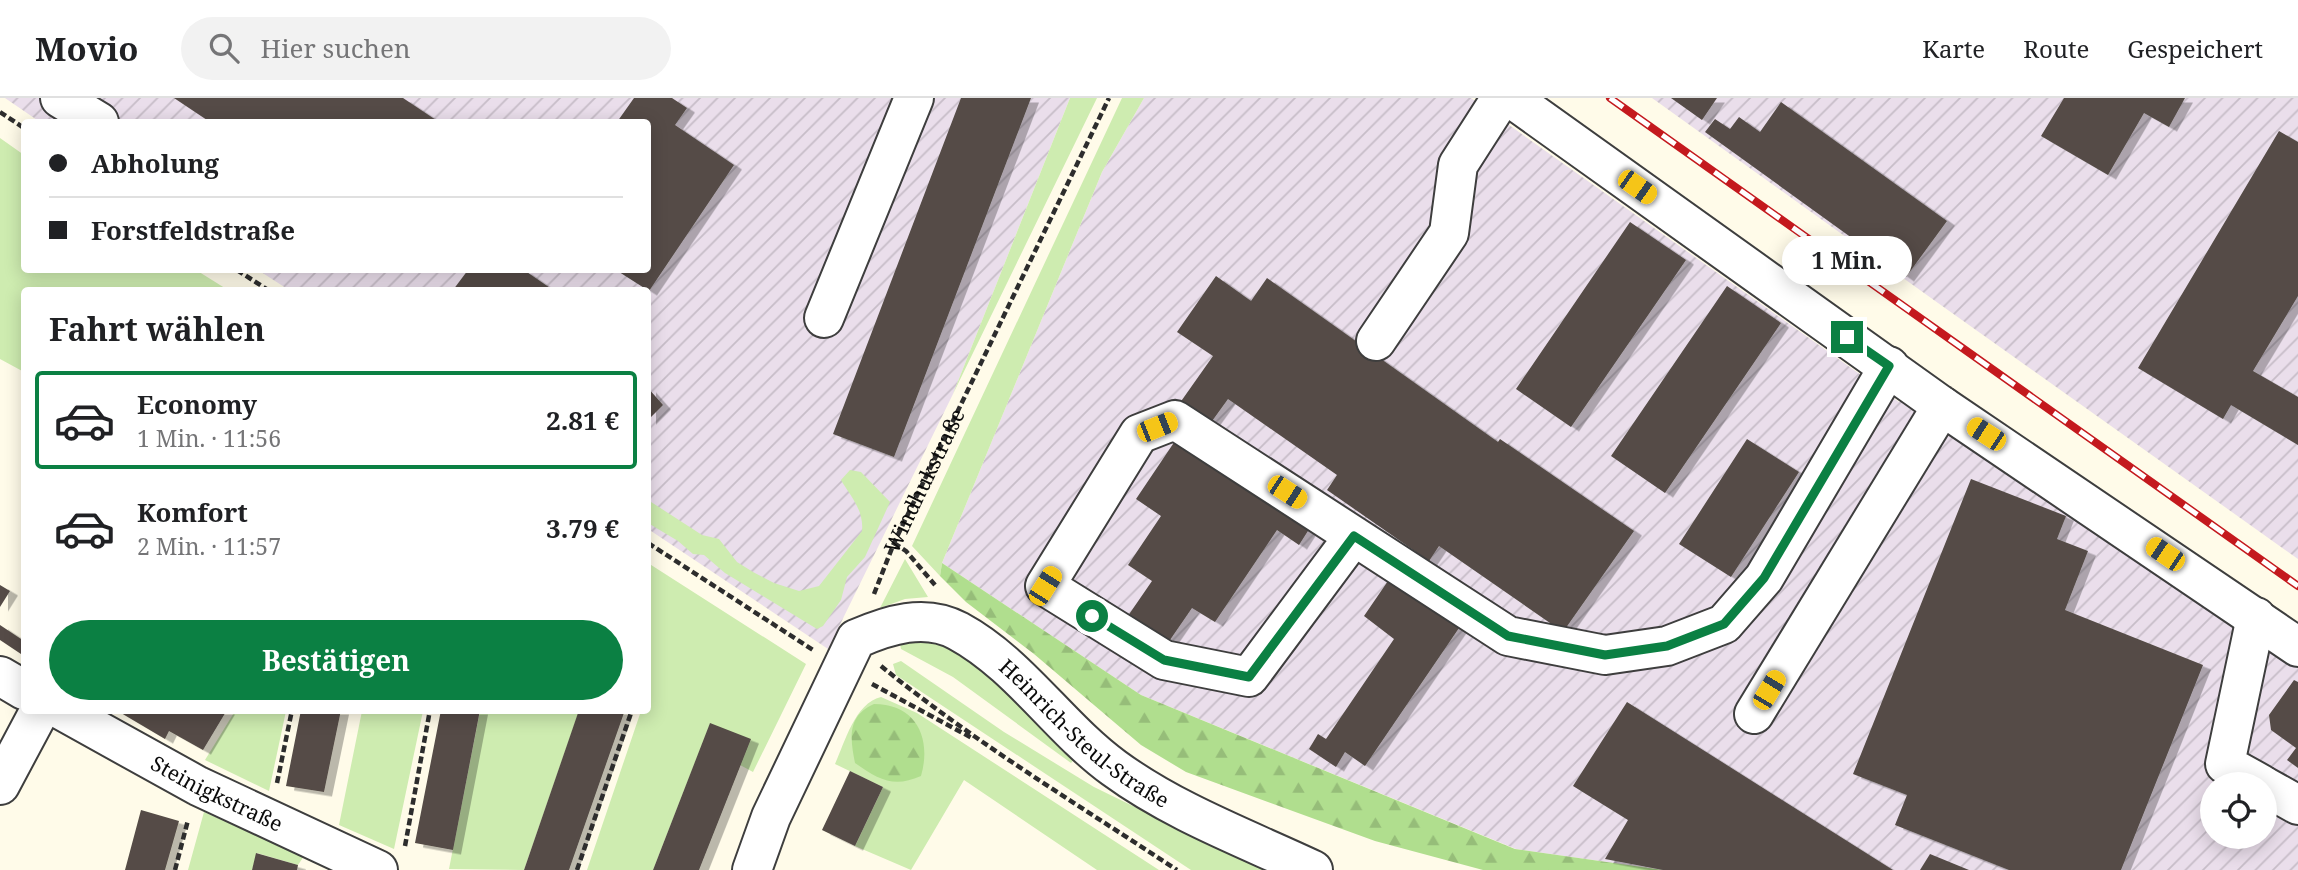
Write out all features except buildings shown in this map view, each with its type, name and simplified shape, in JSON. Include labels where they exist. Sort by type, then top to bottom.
[{"type":"street","points":[[60,98],[94,119]]},
{"type":"street","points":[[824,318],[914,98]]},
{"type":"street","points":[[1376,341],[1449,233],[1458,165],[1501,98]]},
{"type":"street","points":[[1511,98],[1942,406],[2298,646]]},
{"type":"street","points":[[1354,536],[1249,677],[1164,660],[1045,586],[1139,434],[1175,420],[1354,536],[1508,636],[1605,655],[1667,646],[1724,624],[1764,578],[1889,366]]},
{"type":"street","points":[[1754,714],[1942,406]]},
{"type":"street","points":[[2239,772],[2225,764],[2256,617]]},
{"type":"street","name":"Heinrich-Steul-Straße","points":[[849,653],[903,622],[923,621],[957,630],[993,656],[1114,768],[1171,803],[1313,870]]},
{"type":"street","points":[[752,870],[771,817],[849,653]]},
{"type":"street","points":[[0,676],[21,688]]},
{"type":"street","points":[[0,785],[38,714]]},
{"type":"street","name":"Steinigkstraße","points":[[68,714],[198,786],[267,818],[391,860]]},
{"type":"street","points":[[2277,793],[2298,805]]},
{"type":"path","name":"Windhukstraße","points":[[849,653],[894,543],[1109,98]]},
{"type":"path","points":[[0,112],[21,126]]},
{"type":"path","points":[[242,273],[263,287]]},
{"type":"path","points":[[651,545],[849,653],[1177,870]]},
{"type":"path","points":[[849,653],[877,662],[924,701],[992,748]]},
{"type":"path","points":[[267,818],[291,714]]},
{"type":"path","points":[[391,860],[429,714]]},
{"type":"path","points":[[577,870],[631,714]]},
{"type":"path","points":[[175,870],[198,786]]},
{"type":"shaded area","points":[[5,98],[1070,98],[953,394],[828,649],[651,531],[651,287],[284,287],[263,273],[651,273],[651,119],[36,119]]},
{"type":"shaded area","points":[[1144,98],[1471,98],[1899,402],[1923,370],[2298,636],[2298,870],[1663,870],[1516,849],[1141,695],[942,563],[1102,172]]},
{"type":"shaded area","points":[[1652,98],[2298,98],[2298,559],[1938,303]]},
{"type":"green space","points":[[1070,98],[1097,98],[953,394]]},
{"type":"green space","points":[[1122,98],[1144,98],[1102,172],[942,563],[940,576],[912,546]]},
{"type":"green space","points":[[0,138],[21,153],[21,273],[201,273],[223,287],[21,287],[21,370],[0,359]]},
{"type":"green space","points":[[850,470],[861,472],[890,502],[865,557],[847,577],[841,600],[823,626],[817,629],[725,573],[704,555],[693,554],[678,541],[651,525],[651,502],[702,535],[719,539],[737,562],[753,572],[774,583],[799,591],[819,586],[862,531],[859,510],[841,480]]},
{"type":"green space","points":[[905,559],[928,597],[905,599],[880,608]]},
{"type":"green space","points":[[942,563],[1141,695],[1515,849],[1663,870],[1483,870],[1375,841],[1186,772],[1141,745],[1034,654],[966,602],[940,576]]},
{"type":"green space","points":[[651,565],[806,664],[753,772],[740,765],[710,724],[653,870],[587,870],[640,714],[651,714]]},
{"type":"green space","points":[[923,640],[952,644],[984,667],[1075,758],[1071,763],[953,677],[901,649],[900,644]]},
{"type":"green space","points":[[901,661],[1004,732],[1094,787],[1264,870],[1191,870],[896,675],[893,664]]},
{"type":"green space","points":[[881,697],[917,713],[1159,870],[1097,870],[964,780],[911,870],[855,846],[883,787],[835,764],[858,715],[864,707]]},
{"type":"green space","points":[[874,704],[901,710],[917,726],[924,749],[921,776],[895,782],[879,778],[855,763],[852,729],[859,715]]},
{"type":"green space","points":[[233,714],[285,714],[269,791],[205,760]]},
{"type":"green space","points":[[361,714],[422,714],[394,849],[339,825]]},
{"type":"green space","points":[[479,714],[578,714],[524,870],[449,869]]},
{"type":"green space","points":[[204,812],[304,856],[298,865],[257,853],[252,870],[188,870]]},
{"type":"railway","points":[[1610,98],[2298,586]]},
{"type":"route","points":[[1092,616],[1164,660],[1249,677],[1354,536],[1508,636],[1605,655],[1667,646],[1724,624],[1764,578],[1889,366],[1847,337]]}]
